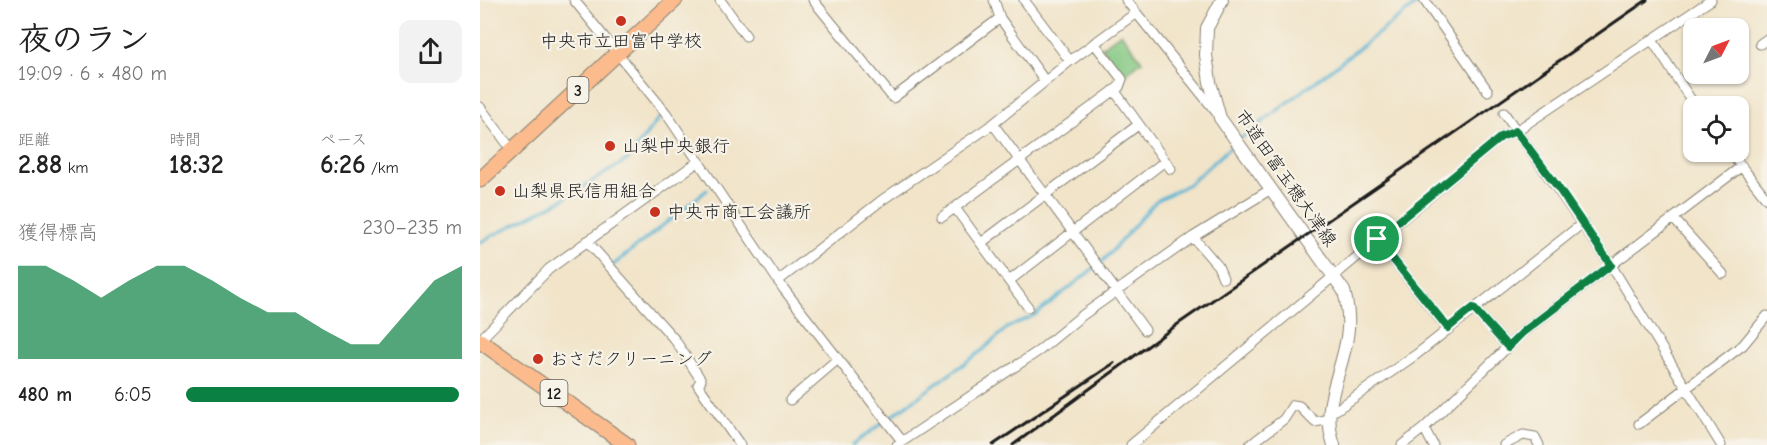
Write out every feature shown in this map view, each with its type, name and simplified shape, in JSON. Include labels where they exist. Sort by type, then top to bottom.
[{"type":"main road","name":"3","points":[[480,180],[675,0]]},
{"type":"main road","name":"12","points":[[480,341],[627,445]]},
{"type":"street","points":[[573,0],[666,113],[778,281],[886,419],[899,443],[1040,351],[1117,291],[1193,237],[1271,189]]},
{"type":"street","points":[[720,0],[746,36]]},
{"type":"street","points":[[813,0],[893,98],[1000,18]]},
{"type":"street","points":[[994,0],[1000,18],[1045,81]]},
{"type":"street","points":[[1024,0],[1070,61]]},
{"type":"street","points":[[1126,0],[1220,118]]},
{"type":"street","name":"市道田富玉穂大津線","points":[[1222,0],[1208,28],[1206,55],[1210,82],[1220,118],[1238,140],[1344,291],[1349,324],[1329,415],[1334,445]]},
{"type":"street","points":[[1131,445],[1501,137],[1516,131],[1711,0]]},
{"type":"street","points":[[1425,1],[1488,91]]},
{"type":"street","points":[[778,281],[882,200],[993,124],[1070,61],[1136,13]]},
{"type":"street","points":[[1652,40],[1688,96]]},
{"type":"street","points":[[942,216],[1114,90],[1122,80],[1094,43]]},
{"type":"street","points":[[1114,90],[1172,169]]},
{"type":"street","points":[[480,107],[512,150]]},
{"type":"street","points":[[1504,113],[1611,265],[1721,445]]},
{"type":"street","points":[[993,124],[1145,330]]},
{"type":"street","points":[[981,243],[1138,124]]},
{"type":"street","points":[[480,341],[549,269],[699,161]]},
{"type":"street","points":[[1008,281],[1165,161]]},
{"type":"street","points":[[1739,162],[1767,199]]},
{"type":"street","points":[[1402,445],[1424,428],[1523,332],[1742,166]]},
{"type":"street","points":[[955,208],[1028,307]]},
{"type":"street","points":[[1673,218],[1723,274]]},
{"type":"street","points":[[1250,445],[1284,418],[1293,405],[1299,406],[1315,422],[1329,415],[1417,354],[1583,224]]},
{"type":"street","points":[[1193,237],[1218,266],[1223,278]]},
{"type":"street","points":[[1377,239],[1448,328]]},
{"type":"street","points":[[587,241],[683,351],[701,380],[698,385],[740,445]]},
{"type":"street","points":[[1473,308],[1508,347]]},
{"type":"street","points":[[1639,424],[1743,345],[1767,316]]},
{"type":"street","points":[[790,400],[837,358]]},
{"type":"street","points":[[1424,428],[1433,445]]},
{"type":"street","points":[[1504,445],[1523,435],[1535,438],[1539,445]]},
{"type":"green space","points":[[1121,33],[1142,61],[1123,76],[1102,47]]},
{"type":"waterway","points":[[1240,139],[1422,0]]},
{"type":"waterway","points":[[480,242],[558,202],[627,160],[659,118]]},
{"type":"waterway","points":[[852,445],[983,350],[1007,328],[1035,315],[1103,261],[1156,201],[1189,184],[1235,143]]},
{"type":"waterway","points":[[612,266],[707,190]]},
{"type":"railway","points":[[1013,445],[1178,324],[1647,0]]},
{"type":"railway","points":[[993,445],[1114,363]]},
{"type":"place","name":"中央市立田富中学校","points":[[621,21]]},
{"type":"place","name":"山梨中央銀行","points":[[610,146]]},
{"type":"place","name":"山梨県民信用組合","points":[[500,191]]},
{"type":"place","name":"中央市商工会議所","points":[[655,212]]},
{"type":"place","name":"おさだクリーニング","points":[[538,359]]},
{"type":"route","points":[[1516,131],[1611,265],[1523,332],[1508,347],[1473,308],[1448,328],[1377,239],[1501,137],[1516,131]]}]
